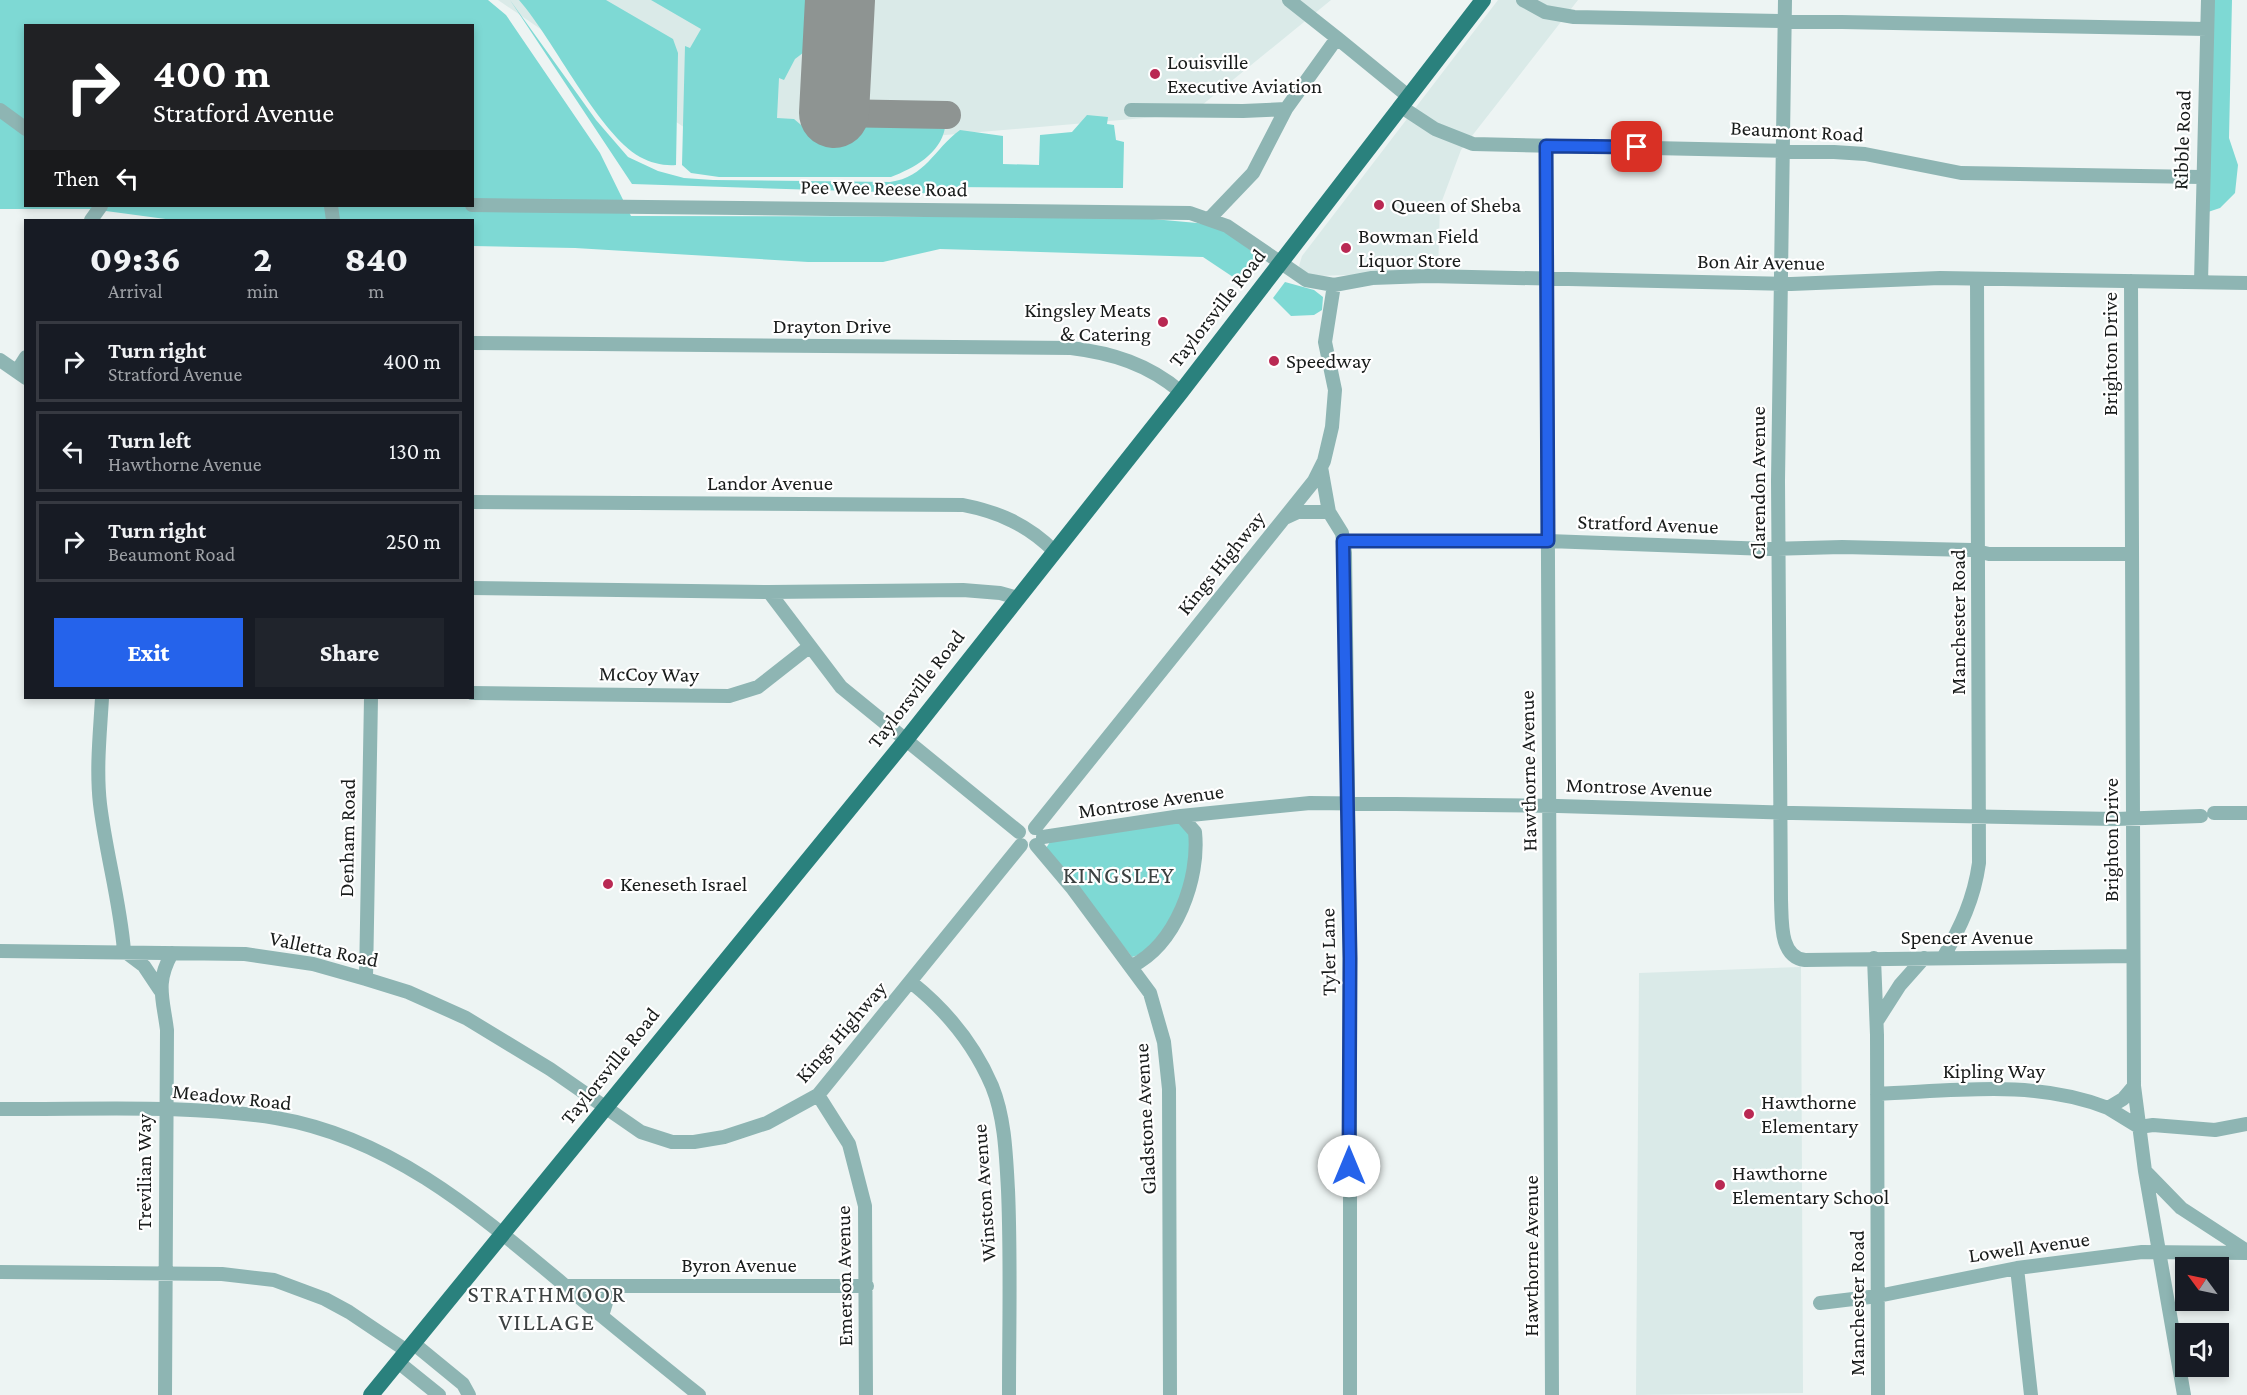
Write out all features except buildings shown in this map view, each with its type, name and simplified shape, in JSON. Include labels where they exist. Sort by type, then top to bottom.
[{"type":"main road","name":"Taylorsville Road","points":[[370,1395],[905,741],[1180,392],[1483,0]]},
{"type":"street","name":"Beaumont Road","points":[[1289,0],[1337,38],[1430,126],[1463,142],[1864,154],[1961,173],[2201,177]]},
{"type":"street","points":[[1523,0],[1545,12],[1575,17],[2207,29]]},
{"type":"street","name":"Clarendon Avenue","points":[[1785,0],[1779,283],[1782,923],[1788,950],[1800,959]]},
{"type":"street","name":"Ribble Road","points":[[2201,282],[2201,177],[2208,0]]},
{"type":"street","points":[[1210,218],[1253,174],[1286,109],[1337,38]]},
{"type":"street","points":[[1131,110],[1286,109]]},
{"type":"street","points":[[0,110],[24,128]]},
{"type":"street","name":"Hawthorne Avenue","points":[[1546,146],[1548,806],[1552,914],[1552,1395]]},
{"type":"street","name":"Pee Wee Reese Road","points":[[474,205],[1190,213],[1210,218],[1227,226],[1281,262]]},
{"type":"street","name":"Bon Air Avenue","points":[[1281,262],[1306,280],[1334,285],[1372,278],[1393,277],[1779,283],[1977,279],[2247,283]]},
{"type":"street","name":"Manchester Road","points":[[1944,958],[1967,915],[1976,886],[1980,815],[1977,279]]},
{"type":"street","name":"Brighton Drive","points":[[2131,282],[2134,1086],[2145,1171],[2184,1395]]},
{"type":"street","name":"Kings Highway","points":[[1038,837],[1314,481],[1329,443],[1334,408],[1333,376],[1325,342],[1334,285]]},
{"type":"street","name":"Drayton Drive","points":[[474,343],[1071,348],[1122,357],[1161,377],[1180,392]]},
{"type":"street","points":[[0,360],[21,374]]},
{"type":"street","name":"Tyler Lane","points":[[1321,467],[1329,512],[1343,541],[1350,958],[1350,1395]]},
{"type":"street","name":"Landor Avenue","points":[[474,502],[963,505],[1009,518],[1032,532],[1054,551]]},
{"type":"street","points":[[1285,518],[1298,512],[1329,512]]},
{"type":"street","name":"Stratford Avenue","points":[[1343,541],[1548,541],[1780,549],[1842,547],[1978,551],[1989,554],[2131,554]]},
{"type":"street","points":[[474,588],[769,592],[963,590],[1000,592],[1018,598]]},
{"type":"street","points":[[769,592],[841,687],[1020,839]]},
{"type":"street","name":"McCoy Way","points":[[474,693],[729,696],[758,687],[809,646]]},
{"type":"street","points":[[102,699],[98,752],[100,805],[120,905],[124,951],[144,966],[161,991]]},
{"type":"street","name":"Denham Road","points":[[366,979],[371,699]]},
{"type":"street","name":"Montrose Avenue","points":[[1020,839],[1181,816],[1310,803],[2132,818],[2247,813]]},
{"type":"street","points":[[1131,966],[1156,946],[1183,904],[1194,870],[1196,832],[1209,813]]},
{"type":"street","points":[[1181,816],[1196,832]]},
{"type":"street","name":"Gladstone Avenue","points":[[1038,837],[1150,993],[1159,1018],[1168,1066],[1170,1395]]},
{"type":"street","name":"Kings Highway","points":[[605,1108],[651,1137],[672,1142],[694,1142],[724,1137],[767,1124],[818,1095],[912,983],[1020,839]]},
{"type":"street","name":"Valletta Road","points":[[0,951],[233,954],[285,960],[366,979],[408,992],[466,1018],[550,1069],[605,1108]]},
{"type":"street","name":"Trevilian Way","points":[[165,1395],[167,1030],[161,975],[172,953]]},
{"type":"street","name":"Spencer Avenue","points":[[1800,959],[2133,957]]},
{"type":"street","name":"Manchester Road","points":[[1874,958],[1877,1021],[1878,1395]]},
{"type":"street","points":[[1877,1021],[1900,985],[1924,958]]},
{"type":"street","name":"Winston Avenue","points":[[912,983],[942,1008],[969,1043],[985,1070],[999,1108],[1006,1149],[1010,1235],[1009,1395]]},
{"type":"street","points":[[2108,1108],[2123,1099],[2134,1086]]},
{"type":"street","name":"Kipling Way","points":[[1877,1094],[2034,1090],[2081,1097],[2108,1108],[2139,1127]]},
{"type":"street","name":"Emerson Avenue","points":[[818,1095],[849,1144],[860,1181],[867,1234],[866,1395]]},
{"type":"street","name":"Meadow Road","points":[[0,1109],[202,1111],[278,1119],[350,1140],[416,1170],[502,1233],[699,1395]]},
{"type":"street","points":[[2139,1127],[2153,1125],[2215,1130],[2247,1124]]},
{"type":"street","name":"Lowell Avenue","points":[[2145,1171],[2181,1208],[2247,1252]]},
{"type":"street","name":"Lowell Avenue","points":[[1820,1303],[1878,1296],[2017,1268],[2142,1252],[2247,1252]]},
{"type":"street","points":[[2017,1268],[2031,1395]]},
{"type":"street","points":[[0,1272],[244,1275],[274,1280],[325,1299],[350,1312],[406,1352],[463,1384],[470,1395]]},
{"type":"street","name":"Byron Avenue","points":[[565,1286],[867,1286]]},
{"type":"street","points":[[602,1316],[611,1286]]},
{"type":"street","points":[[406,1352],[439,1395]]},
{"type":"shaded area","points":[[0,0],[488,0],[506,15],[600,153],[631,216],[1131,217],[1219,225],[1260,258],[1245,285],[1203,257],[940,249],[883,262],[808,262],[575,248],[474,246],[474,219],[166,219],[91,209],[0,209]]},
{"type":"shaded area","points":[[498,0],[1331,0],[1191,114],[723,154]]},
{"type":"shaded area","points":[[510,0],[596,120],[628,157],[658,171],[684,178],[713,180],[890,182],[912,175],[921,169],[960,130],[1003,136],[1003,164],[1039,165],[1040,135],[1072,132],[1087,115],[1108,117],[1107,124],[1114,125],[1116,140],[1124,142],[1123,188],[948,187],[947,194],[632,184]]},
{"type":"shaded area","points":[[519,0],[606,0],[673,39],[678,53],[676,165],[649,161],[624,145],[592,107],[533,17]]},
{"type":"shaded area","points":[[651,0],[818,0],[816,43],[795,59],[784,80],[779,78],[777,118],[794,119],[807,130],[830,137],[845,136],[867,122],[939,125],[945,128],[942,137],[932,153],[925,159],[891,177],[719,177],[691,173],[682,165],[685,46],[690,48],[701,29]]},
{"type":"shaded area","points":[[1498,0],[1578,0],[1461,150],[1440,206],[1438,272],[1317,276],[1303,272],[1299,266],[1302,256]]},
{"type":"shaded area","points":[[2212,0],[2232,0],[2229,138],[2238,165],[2235,193],[2220,208],[2208,212]]},
{"type":"shaded area","points":[[1285,282],[1314,290],[1323,297],[1322,310],[1314,315],[1291,316],[1273,298]]},
{"type":"shaded area","points":[[1176,822],[1191,836],[1188,873],[1166,926],[1155,941],[1144,951],[1132,957],[1046,848],[1050,842]]},
{"type":"shaded area","name":"Hawthorne Elementary School","points":[[1801,967],[1803,1393],[1636,1395],[1639,973]]},
{"type":"taxiway","points":[[834,113],[947,115]]},
{"type":"runway","points":[[834,113],[840,0]]},
{"type":"place","name":"Louisville Executive Aviation","points":[[1155,74]]},
{"type":"place","name":"Queen of Sheba","points":[[1379,205]]},
{"type":"place","name":"Bowman Field Liquor Store","points":[[1346,248]]},
{"type":"place","name":"Kingsley Meats & Catering","points":[[1163,322]]},
{"type":"place","name":"Speedway","points":[[1274,361]]},
{"type":"place","name":"Keneseth Israel","points":[[608,884]]},
{"type":"place","name":"Hawthorne Elementary","points":[[1749,1114]]},
{"type":"place","name":"Hawthorne Elementary School","points":[[1720,1185]]},
{"type":"district","name":"KINGSLEY","points":[[1119,874]]},
{"type":"district","name":"STRATHMOOR VILLAGE","points":[[547,1307]]},
{"type":"route","points":[[1349,1166],[1350,958],[1343,541],[1548,541],[1546,146],[1637,147]]}]
